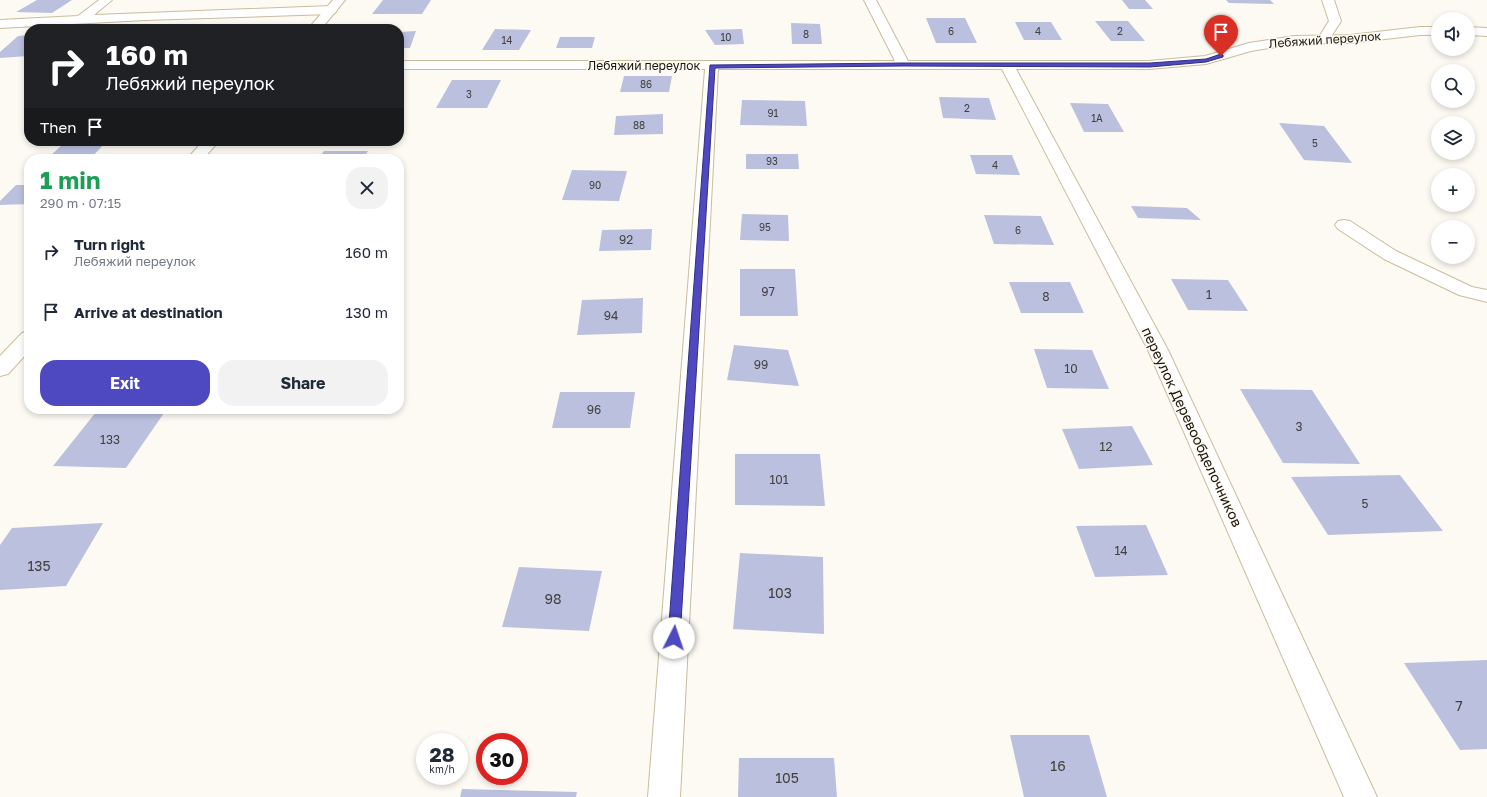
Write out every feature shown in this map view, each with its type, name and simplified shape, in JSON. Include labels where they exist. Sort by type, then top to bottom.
[{"type":"street","points":[[81,20],[106,0]]},
{"type":"street","points":[[318,24],[339,0]]},
{"type":"street","points":[[870,0],[903,64]]},
{"type":"street","points":[[1323,40],[1335,21],[1328,0]]},
{"type":"street","points":[[0,24],[331,10]]},
{"type":"street","name":"Лебяжий переулок","points":[[404,65],[1150,65],[1206,60],[1249,47],[1294,40],[1369,38],[1420,31],[1431,31]]},
{"type":"street","points":[[1475,31],[1487,32]]},
{"type":"street","name":"переулок Деревообделочников","points":[[1007,65],[1158,350],[1362,797]]},
{"type":"street","points":[[664,797],[712,66]]},
{"type":"street","points":[[200,154],[207,146]]},
{"type":"street","points":[[1344,225],[1390,256],[1466,290],[1487,296]]},
{"type":"street","points":[[0,369],[24,343]]},
{"type":"building","points":[[37,0],[72,0],[52,13],[16,12]]},
{"type":"building","points":[[383,0],[431,0],[422,14],[372,14]]},
{"type":"building","points":[[1122,0],[1145,0],[1153,9],[1129,9]]},
{"type":"building","points":[[1226,0],[1270,0],[1274,4],[1229,3]]},
{"type":"building","points":[[926,18],[965,18],[977,43],[936,43]]},
{"type":"building","points":[[1095,21],[1128,21],[1145,41],[1111,41]]},
{"type":"building","points":[[1015,22],[1051,22],[1062,40],[1024,40]]},
{"type":"building","points":[[791,23],[820,24],[822,44],[792,44]]},
{"type":"building","points":[[495,29],[531,30],[519,50],[482,50]]},
{"type":"building","points":[[742,29],[744,44],[715,45],[705,30]]},
{"type":"building","points":[[416,31],[410,48],[404,48],[404,32]]},
{"type":"building","points":[[24,35],[24,56],[0,58],[0,52],[18,36]]},
{"type":"building","points":[[560,37],[595,37],[592,48],[556,48]]},
{"type":"building","points":[[624,76],[672,76],[669,92],[620,92]]},
{"type":"building","points":[[452,80],[501,80],[487,108],[436,108]]},
{"type":"building","points":[[939,97],[989,98],[996,120],[943,118]]},
{"type":"building","points":[[742,100],[805,101],[807,126],[740,125]]},
{"type":"building","points":[[1070,103],[1108,104],[1124,132],[1084,132]]},
{"type":"building","points":[[663,114],[663,134],[614,135],[616,116]]},
{"type":"building","points":[[1279,123],[1324,126],[1352,163],[1304,160]]},
{"type":"building","points":[[61,146],[102,146],[95,154],[52,154]]},
{"type":"building","points":[[324,151],[368,151],[366,154],[322,154]]},
{"type":"building","points":[[746,154],[798,154],[799,169],[746,169]]},
{"type":"building","points":[[970,155],[1012,155],[1020,175],[976,174]]},
{"type":"building","points":[[572,170],[627,171],[619,201],[562,200]]},
{"type":"building","points":[[16,185],[24,185],[24,204],[0,205],[0,201]]},
{"type":"building","points":[[1131,206],[1187,208],[1201,220],[1138,218]]},
{"type":"building","points":[[742,214],[788,215],[789,241],[740,240]]},
{"type":"building","points":[[984,215],[1041,216],[1054,245],[994,244]]},
{"type":"building","points":[[652,229],[651,250],[599,251],[602,230]]},
{"type":"building","points":[[740,269],[795,269],[798,316],[740,316]]},
{"type":"building","points":[[1171,279],[1228,280],[1248,311],[1188,310]]},
{"type":"building","points":[[1009,282],[1070,282],[1084,313],[1021,313]]},
{"type":"building","points":[[643,298],[642,333],[577,335],[582,300]]},
{"type":"building","points":[[734,345],[788,350],[799,386],[727,380]]},
{"type":"building","points":[[1034,349],[1092,350],[1109,389],[1047,388]]},
{"type":"building","points":[[1240,389],[1312,390],[1360,464],[1283,463]]},
{"type":"building","points":[[560,392],[635,392],[630,428],[552,428]]},
{"type":"building","points":[[94,414],[163,414],[126,468],[53,466]]},
{"type":"building","points":[[1132,426],[1153,465],[1079,469],[1062,429]]},
{"type":"building","points":[[735,454],[820,454],[825,506],[735,505]]},
{"type":"building","points":[[1400,475],[1443,531],[1328,535],[1291,477]]},
{"type":"building","points":[[103,523],[66,586],[0,590],[0,545],[12,528]]},
{"type":"building","points":[[1146,525],[1168,575],[1095,577],[1076,526]]},
{"type":"building","points":[[740,553],[823,557],[824,634],[733,629]]},
{"type":"building","points":[[519,567],[602,571],[589,631],[502,627]]},
{"type":"building","points":[[1487,660],[1487,749],[1460,750],[1404,663]]},
{"type":"building","points":[[1010,735],[1089,735],[1107,797],[1024,797]]},
{"type":"building","points":[[739,758],[834,758],[837,797],[738,797]]},
{"type":"building","points":[[462,789],[577,792],[576,797],[460,797]]},
{"type":"route","points":[[674,638],[712,66],[903,64],[1150,65],[1206,60],[1221,56]]}]
